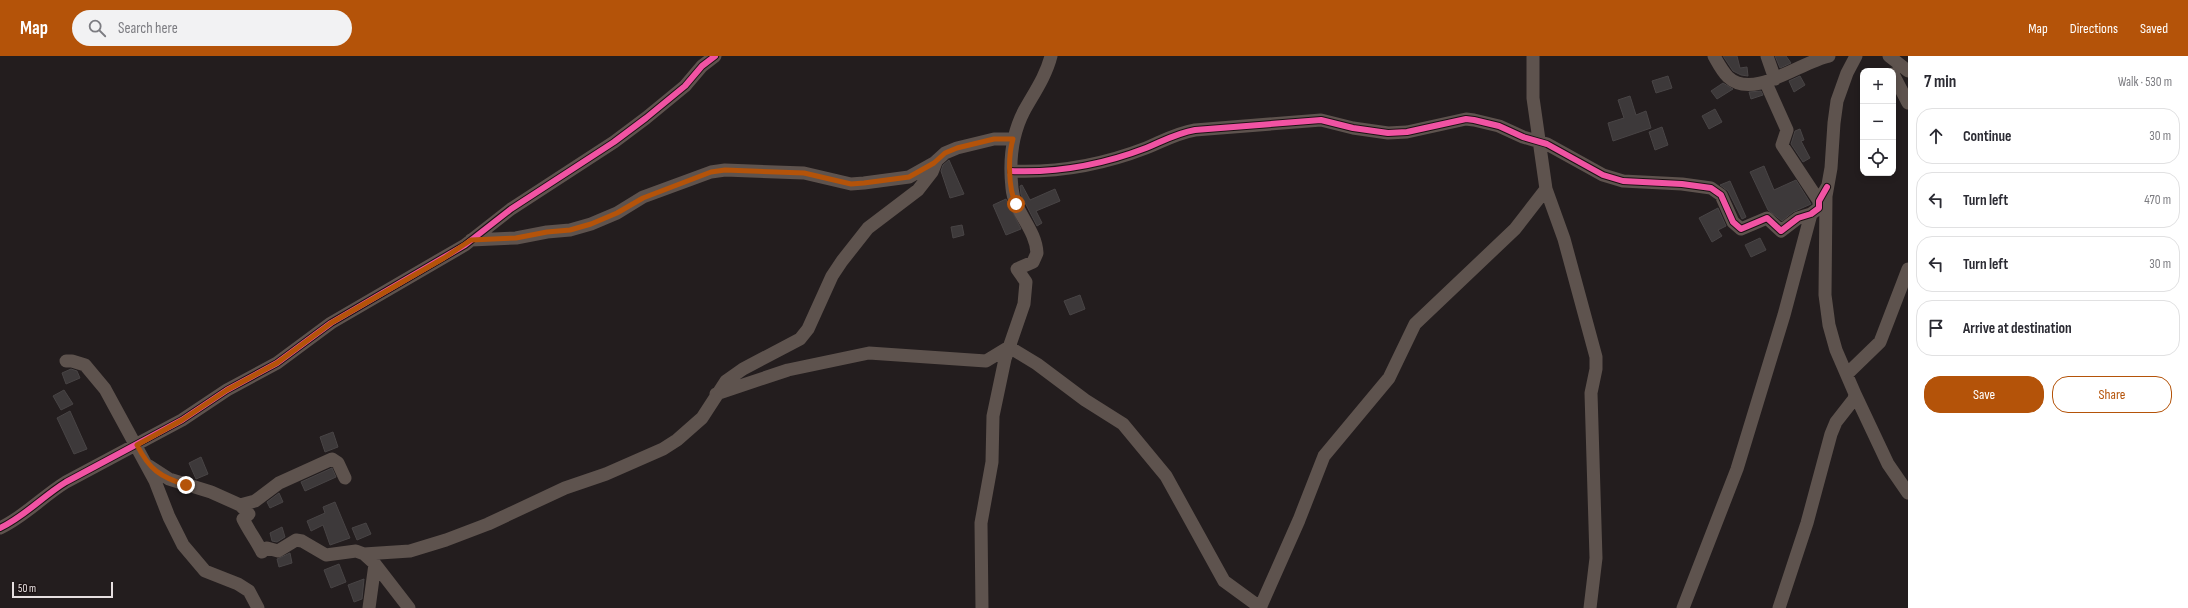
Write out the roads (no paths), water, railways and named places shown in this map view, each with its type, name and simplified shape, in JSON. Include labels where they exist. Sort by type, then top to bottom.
[{"type":"street","points":[[0,528],[25,513],[48,493],[66,482],[182,420],[227,390],[277,363],[331,323],[444,258],[471,240],[511,209],[614,142],[685,86],[702,66],[715,56]]},
{"type":"street","points":[[982,608],[981,523],[992,462],[993,416],[996,396],[1009,347],[1024,304],[1026,282],[1017,269],[1033,262],[1037,253],[1028,224],[1015,202],[1010,158],[1013,139],[1023,112],[1044,75],[1051,56]]},
{"type":"street","points":[[1534,56],[1533,98],[1546,189],[1564,239],[1596,357],[1591,393],[1596,558],[1590,608]]},
{"type":"street","points":[[1714,56],[1722,69],[1732,80],[1750,84],[1771,81],[1808,63],[1829,56]]},
{"type":"street","points":[[1767,56],[1771,81],[1787,130],[1782,145],[1819,201]]},
{"type":"street","points":[[1856,56],[1847,73],[1837,101],[1828,187],[1825,295],[1829,325],[1836,350],[1888,464],[1908,493]]},
{"type":"street","points":[[1885,56],[1890,68]]},
{"type":"street","points":[[1889,56],[1908,71]]},
{"type":"street","points":[[1896,80],[1908,103]]},
{"type":"street","points":[[1011,171],[1031,172],[1080,168],[1146,148],[1178,133],[1195,130],[1305,120],[1332,121],[1353,128],[1388,133],[1408,132],[1466,119],[1499,126],[1523,137],[1538,141],[1562,151],[1603,175],[1623,181],[1682,184],[1711,188],[1721,195],[1738,228],[1767,218],[1781,232],[1798,218],[1812,214],[1819,208],[1819,201],[1828,187]]},
{"type":"street","points":[[471,240],[516,238],[547,232],[570,230],[591,224],[617,213],[643,198],[711,172],[725,170],[804,173],[839,182],[858,184],[909,177],[936,162],[945,153],[957,148],[994,139],[1013,139]]},
{"type":"street","points":[[145,462],[169,480],[211,492],[240,504],[249,514],[243,519],[248,531],[255,537],[262,552],[267,548],[278,551],[296,540],[302,541],[326,555],[356,551],[364,554],[410,551],[446,540],[488,524],[565,488],[583,483],[663,449],[677,440],[702,418],[716,394],[726,381],[743,369],[800,338],[808,329],[832,276],[842,261],[868,228],[918,190],[932,172],[936,162]]},
{"type":"street","points":[[1009,347],[1037,364],[1085,400],[1123,424],[1166,476],[1224,581],[1260,608],[1299,520],[1324,456],[1389,378],[1415,324],[1515,229],[1546,189]]},
{"type":"street","points":[[1683,608],[1738,469],[1784,315],[1812,214]]},
{"type":"street","points":[[1847,374],[1880,342],[1908,269]]},
{"type":"street","points":[[716,394],[788,370],[869,353],[986,361],[1009,347]]},
{"type":"street","points":[[66,361],[72,361],[85,365],[105,390],[137,445],[155,481],[169,517],[183,545],[206,571],[238,584],[249,591],[258,608]]},
{"type":"street","points":[[1779,608],[1807,523],[1830,434],[1836,422],[1854,399],[1855,394]]},
{"type":"street","points":[[240,504],[256,501],[279,483],[332,459],[338,463],[345,478]]},
{"type":"street","points":[[364,554],[374,564],[409,608]]},
{"type":"street","points":[[369,608],[374,564]]}]
